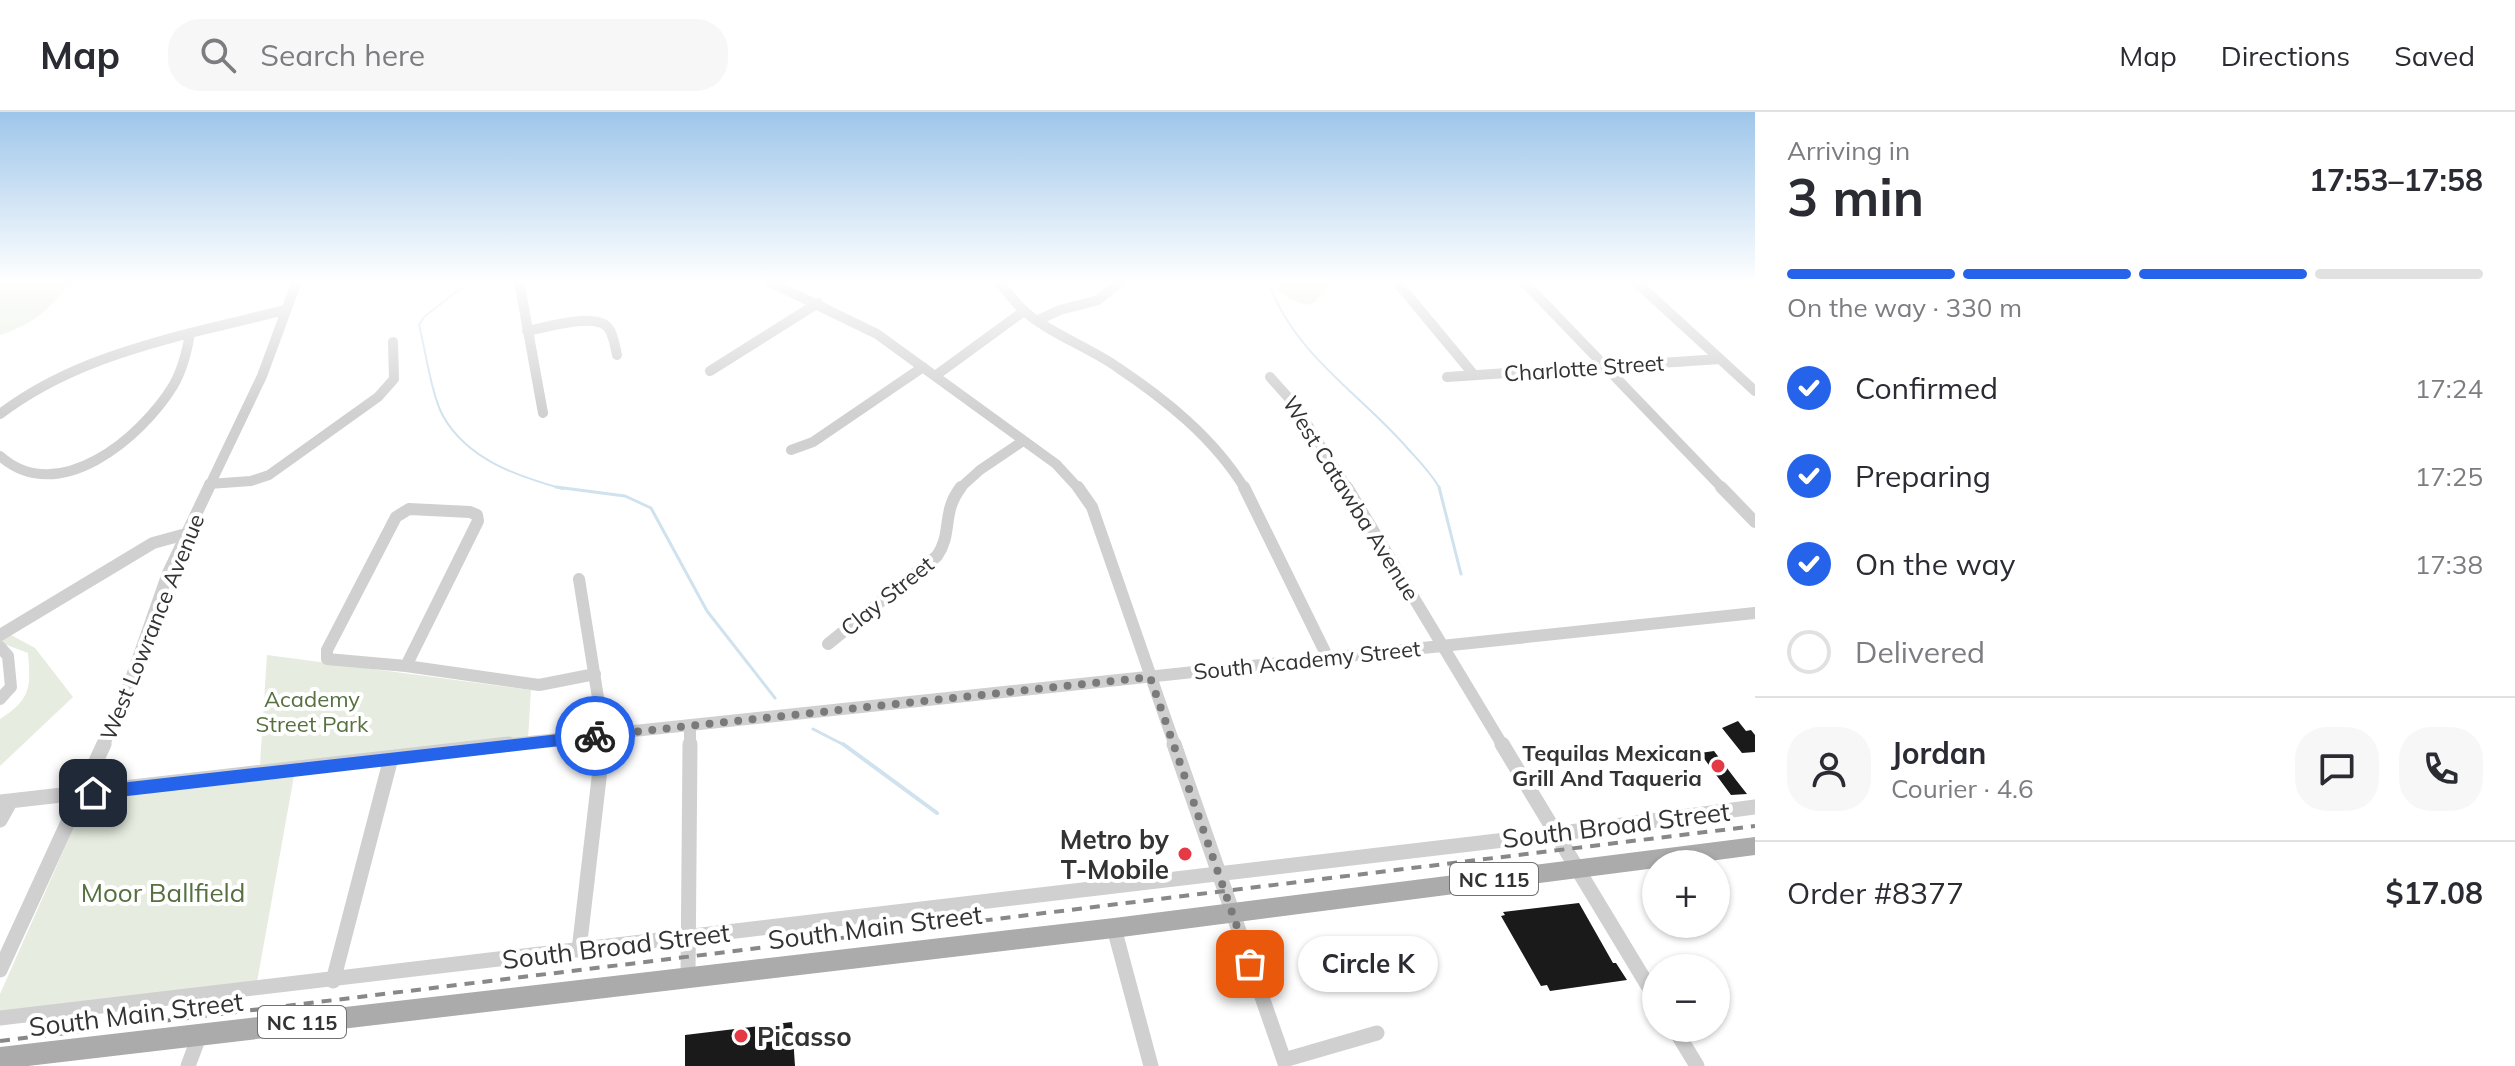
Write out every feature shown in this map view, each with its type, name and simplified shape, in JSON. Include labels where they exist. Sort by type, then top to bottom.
[{"type":"main road","name":"South Main Street","points":[[0,1058],[1114,928],[1755,846]]},
{"type":"street","points":[[0,414],[36,387],[91,360],[221,326]]},
{"type":"street","name":"West Lowrance Avenue","points":[[0,970],[120,710],[168,573],[262,376],[280,326]]},
{"type":"street","points":[[526,326],[543,413]]},
{"type":"street","points":[[527,331],[560,326]]},
{"type":"street","points":[[604,326],[609,328],[617,355]]},
{"type":"street","points":[[710,371],[782,326]]},
{"type":"street","points":[[861,326],[923,367],[1070,476],[1092,507],[1285,1063],[1377,1033]]},
{"type":"street","points":[[935,376],[1004,326]]},
{"type":"street","points":[[1047,326],[1116,366],[1166,403],[1192,425],[1232,468],[1250,497],[1328,658]]},
{"type":"street","points":[[1433,326],[1474,375]]},
{"type":"street","points":[[1566,326],[1755,522]]},
{"type":"street","points":[[1684,326],[1755,391]]},
{"type":"street","points":[[0,456],[15,470],[44,475],[84,465],[113,448],[138,430],[167,396],[184,363],[190,333]]},
{"type":"street","points":[[209,484],[251,481],[269,475],[378,397],[394,379],[393,342]]},
{"type":"street","name":"Charlotte Street","points":[[1447,377],[1720,359]]},
{"type":"street","points":[[791,450],[813,442],[923,367]]},
{"type":"street","name":"West Catawba Avenue","points":[[1270,377],[1316,436],[1642,976]]},
{"type":"street","name":"Clay Street","points":[[828,644],[937,556],[947,541],[946,515],[956,490],[1023,441]]},
{"type":"street","points":[[406,666],[478,521],[477,515],[470,512],[409,509],[396,517],[327,650],[327,659],[406,666],[539,685],[595,674]]},
{"type":"street","points":[[0,635],[153,543],[186,534]]},
{"type":"street","points":[[579,579],[604,735],[579,950]]},
{"type":"street","name":"South Academy Street","points":[[5,802],[1755,613]]},
{"type":"street","points":[[0,647],[8,656],[11,687],[0,699]]},
{"type":"street","points":[[688,977],[690,726]]},
{"type":"street","points":[[333,981],[391,758]]},
{"type":"street","points":[[0,820],[5,802]]},
{"type":"street","name":"South Broad Street","points":[[0,1018],[333,981],[1555,834],[1755,807]]},
{"type":"street","points":[[1114,928],[1151,1066]]},
{"type":"street","points":[[188,1066],[200,1034]]},
{"type":"street","points":[[1682,1042],[1697,1066]]},
{"type":"green space","points":[[0,326],[22,326],[18,328],[0,335]]},
{"type":"green space","points":[[11,635],[35,648],[73,697],[0,766],[0,719],[18,705],[29,684],[28,653],[7,645],[0,650],[0,641]]},
{"type":"green space","name":"Academy Street Park","points":[[267,655],[531,690],[528,739],[260,765]]},
{"type":"green space","name":"Moor Ballfield","points":[[294,776],[257,982],[0,1012],[0,994],[86,800]]},
{"type":"building","points":[[1738,721],[1746,731],[1751,730],[1755,735],[1755,752],[1742,753],[1722,728]]},
{"type":"building","name":"Tequilas Mexican Grill And Taqueria","points":[[1714,751],[1747,794],[1731,795],[1700,753]]},
{"type":"building","points":[[1579,903],[1613,963],[1627,980],[1550,991],[1547,985],[1541,986],[1501,916],[1505,915],[1503,912]]},
{"type":"building","points":[[792,1022],[795,1066],[685,1066],[685,1035]]},
{"type":"waterway","points":[[419,326],[439,408],[453,431],[495,464],[557,487]]},
{"type":"waterway","points":[[1291,326],[1311,352],[1426,468],[1439,488]]},
{"type":"waterway","points":[[557,487],[625,496],[651,508],[707,611],[775,698]]},
{"type":"waterway","points":[[557,487],[563,489]]},
{"type":"waterway","points":[[1439,488],[1461,574]]},
{"type":"waterway","points":[[813,729],[845,746]]},
{"type":"waterway","points":[[845,746],[937,813]]},
{"type":"railway","points":[[0,1041],[1755,826]]},
{"type":"way so far","points":[[595,736],[1150,677],[1250,964]]},
{"type":"place","name":"Tequilas Mexican Grill And Taqueria","points":[[1718,766]]},
{"type":"place","name":"Metro by T-Mobile","points":[[1185,854]]},
{"type":"place","name":"Circle K","points":[[1250,964]]},
{"type":"place","name":"Picasso","points":[[741,1036]]},
{"type":"route","points":[[93,793],[595,736]]}]
